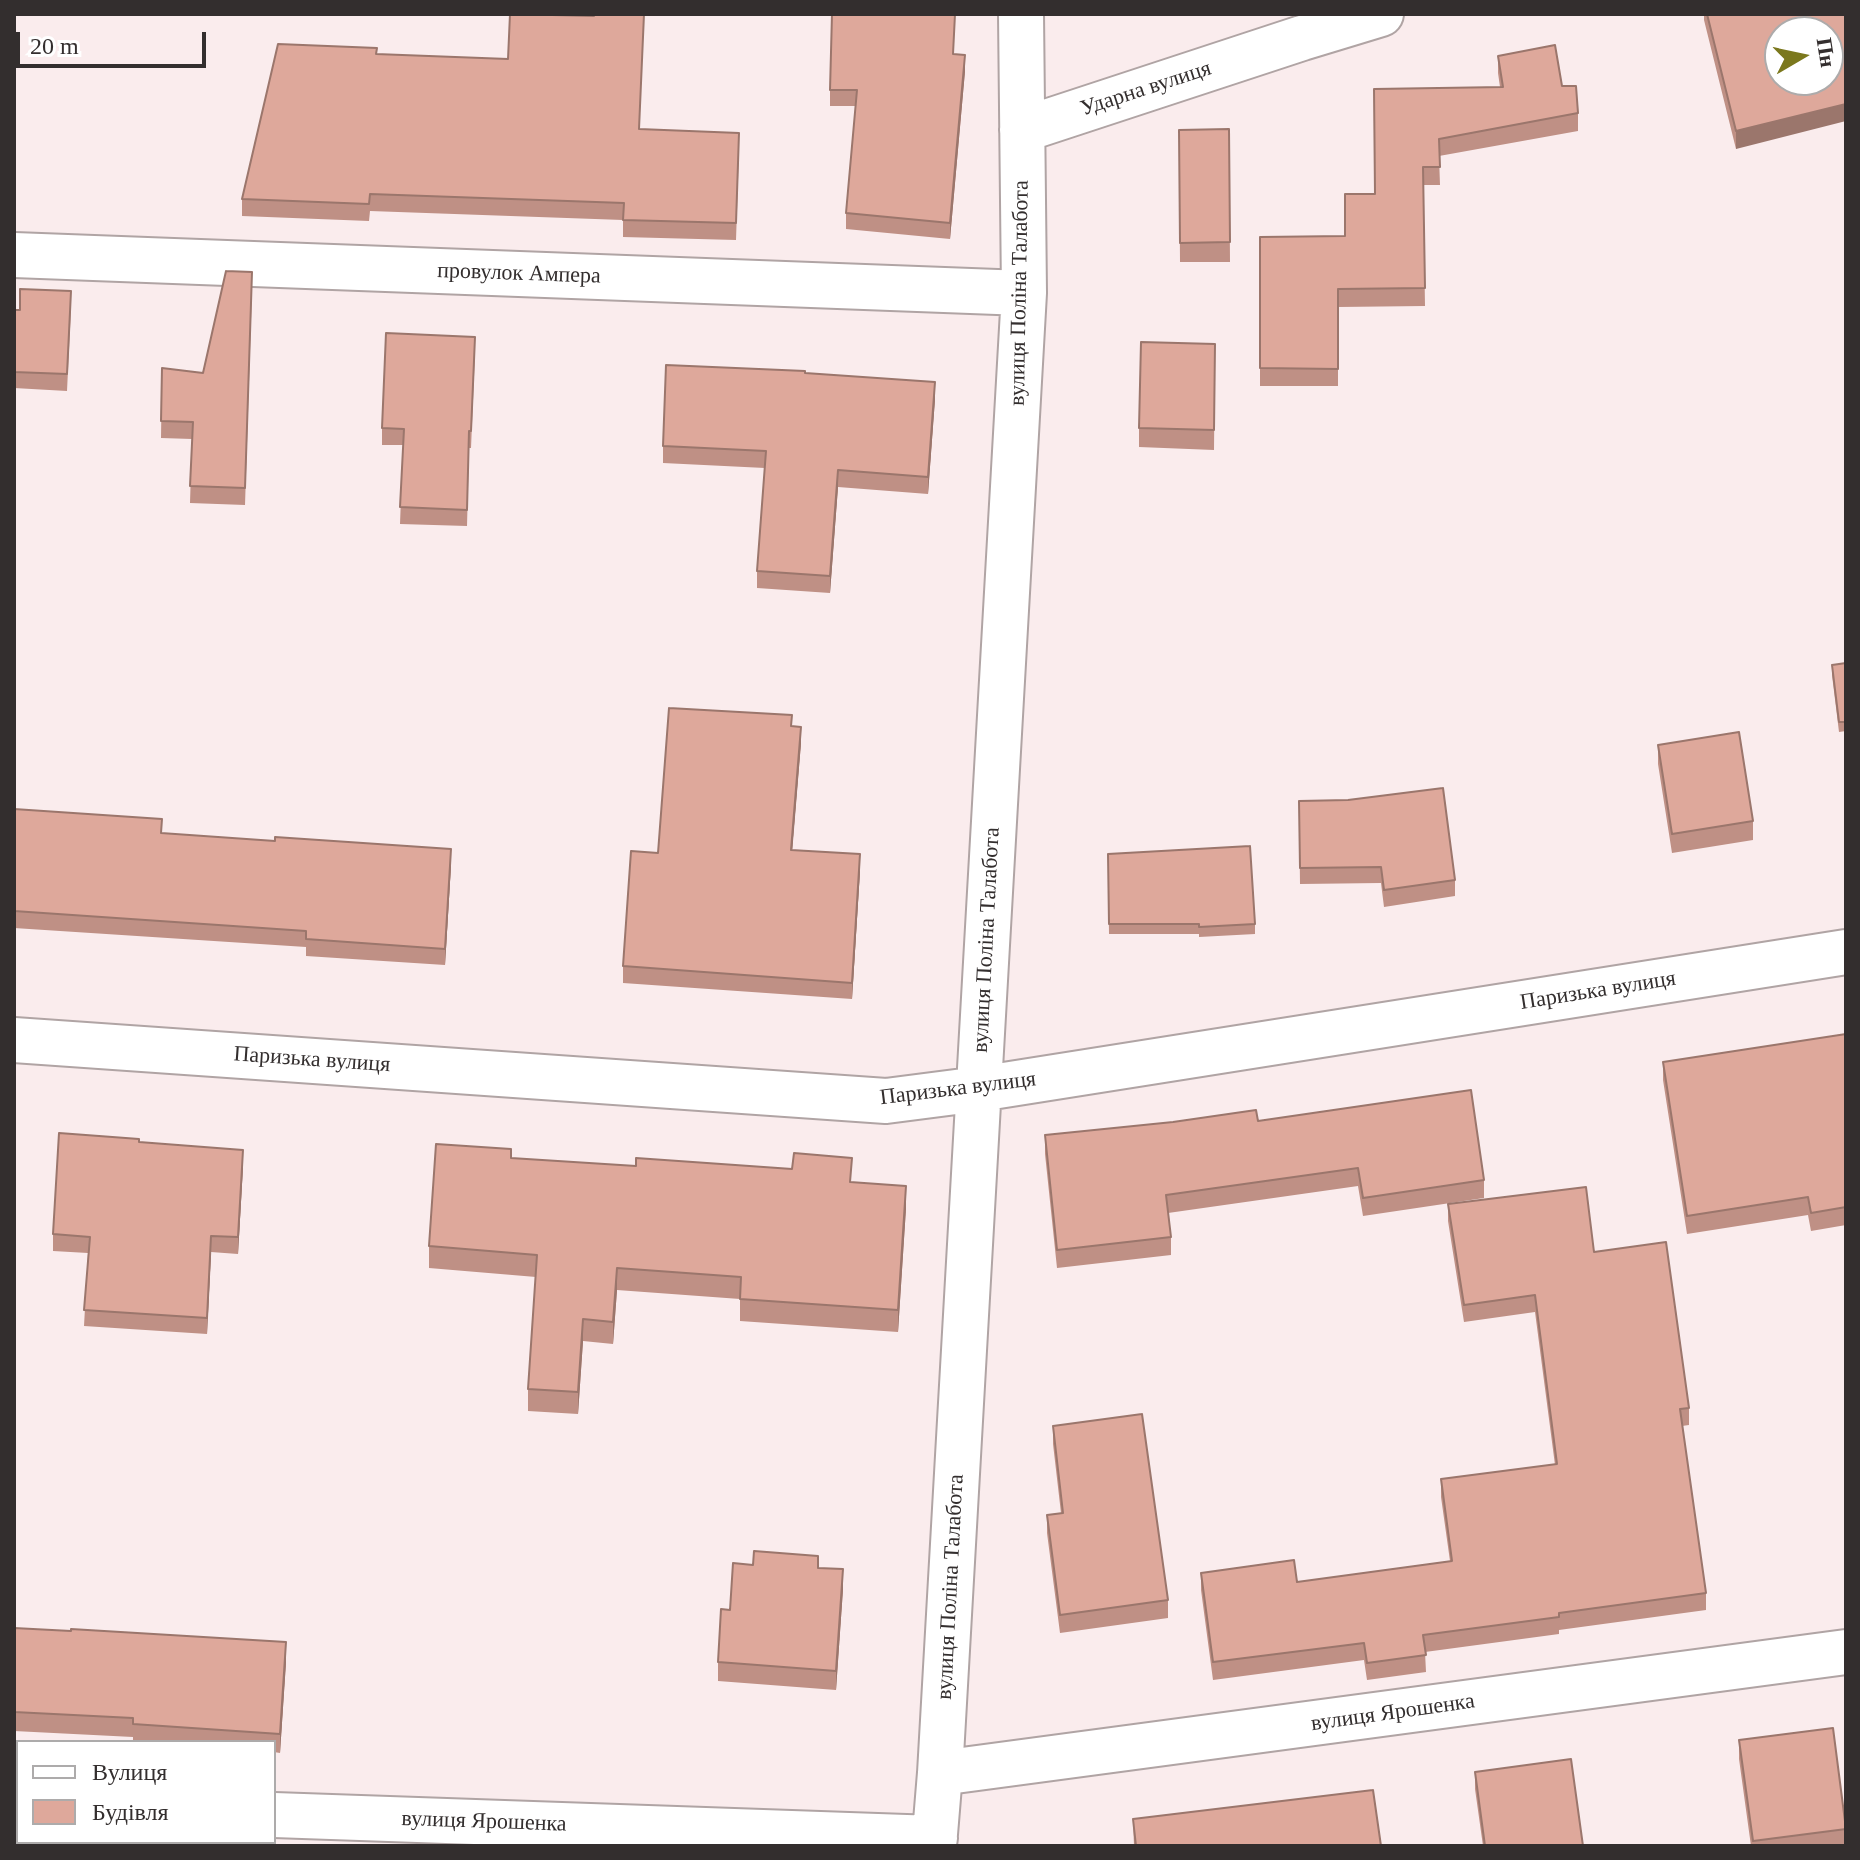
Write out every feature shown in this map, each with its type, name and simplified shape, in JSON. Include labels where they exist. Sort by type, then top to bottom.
[{"type":"street","points":[[1021,14],[1022,130]]},
{"type":"street","name":"Ударна вулиця","points":[[1022,130],[1381,14]]},
{"type":"street","name":"вулиця Поліна Талабота","points":[[935,1842],[1024,293],[1022,130]]},
{"type":"street","name":"провулок Ампера","points":[[14,255],[1024,293]]},
{"type":"street","name":"Паризька вулиця","points":[[14,1040],[886,1101],[979,1089],[1846,952]]},
{"type":"street","name":"вулиця Ярошенка","points":[[940,1773],[1846,1652]]},
{"type":"street","name":"вулиця Ярошенка","points":[[276,1815],[935,1842]]},
{"type":"building","points":[[510,14],[644,14],[639,129],[739,133],[736,223],[623,220],[624,203],[370,194],[369,204],[242,199],[278,44],[377,48],[376,54],[508,59]]},
{"type":"building","points":[[832,14],[955,14],[953,54],[965,55],[950,223],[846,213],[857,90],[830,90]]},
{"type":"building","points":[[1707,14],[1846,14],[1846,104],[1736,131]]},
{"type":"building","points":[[1555,45],[1562,86],[1576,86],[1578,113],[1439,139],[1440,167],[1423,167],[1425,288],[1338,289],[1338,369],[1260,368],[1260,237],[1345,236],[1345,194],[1375,194],[1374,89],[1503,87],[1498,56]]},
{"type":"building","points":[[1229,129],[1230,242],[1180,243],[1179,130]]},
{"type":"building","points":[[226,271],[252,272],[245,488],[190,486],[193,422],[161,421],[162,368],[203,373]]},
{"type":"building","points":[[20,289],[71,291],[67,374],[14,372],[14,310],[20,310]]},
{"type":"building","points":[[386,333],[475,337],[467,510],[400,507],[404,429],[382,428]]},
{"type":"building","points":[[1141,342],[1215,344],[1214,430],[1139,428]]},
{"type":"building","points":[[666,365],[805,371],[935,382],[928,477],[838,470],[830,576],[757,571],[766,451],[663,446]]},
{"type":"building","points":[[1846,663],[1846,722],[1839,722],[1832,665]]},
{"type":"building","points":[[669,708],[792,715],[791,726],[801,727],[791,850],[860,854],[852,983],[623,966],[631,851],[658,853]]},
{"type":"building","points":[[1739,732],[1753,821],[1672,834],[1658,745]]},
{"type":"building","points":[[1443,788],[1455,880],[1384,890],[1381,867],[1300,868],[1299,801],[1348,800]]},
{"type":"building","points":[[14,809],[162,819],[161,833],[451,849],[445,949],[306,939],[306,931],[14,911]]},
{"type":"building","points":[[1250,846],[1255,924],[1199,927],[1199,924],[1109,924],[1108,854]]},
{"type":"building","points":[[1846,1034],[1846,1207],[1811,1213],[1808,1197],[1687,1216],[1663,1062]]},
{"type":"building","points":[[1471,1090],[1484,1180],[1363,1198],[1358,1168],[1166,1195],[1171,1237],[1057,1250],[1045,1135],[1256,1110],[1258,1121]]},
{"type":"building","points":[[59,1133],[243,1150],[238,1237],[211,1236],[207,1318],[84,1310],[90,1237],[53,1234]]},
{"type":"building","points":[[436,1144],[511,1149],[511,1158],[636,1166],[636,1158],[792,1169],[794,1153],[852,1158],[850,1182],[906,1186],[898,1310],[740,1299],[741,1277],[617,1268],[613,1322],[583,1319],[578,1392],[528,1389],[537,1255],[429,1246]]},
{"type":"building","points":[[1586,1187],[1594,1252],[1666,1242],[1689,1408],[1680,1409],[1706,1593],[1423,1635],[1426,1655],[1367,1663],[1364,1643],[1213,1662],[1201,1573],[1294,1560],[1297,1582],[1452,1561],[1441,1479],[1557,1464],[1535,1295],[1464,1305],[1448,1204]]},
{"type":"building","points":[[1142,1414],[1168,1600],[1060,1615],[1047,1515],[1063,1513],[1053,1426]]},
{"type":"building","points":[[754,1551],[818,1556],[818,1568],[843,1569],[836,1671],[718,1662],[721,1609],[730,1610],[733,1563],[753,1565]]},
{"type":"building","points":[[14,1628],[286,1642],[280,1734],[133,1724],[133,1718],[14,1712]]},
{"type":"building","points":[[1833,1728],[1846,1829],[1753,1841],[1739,1740]]},
{"type":"building","points":[[1571,1759],[1583,1846],[1485,1846],[1475,1772]]},
{"type":"building","points":[[1373,1790],[1381,1846],[1136,1846],[1133,1819]]}]
